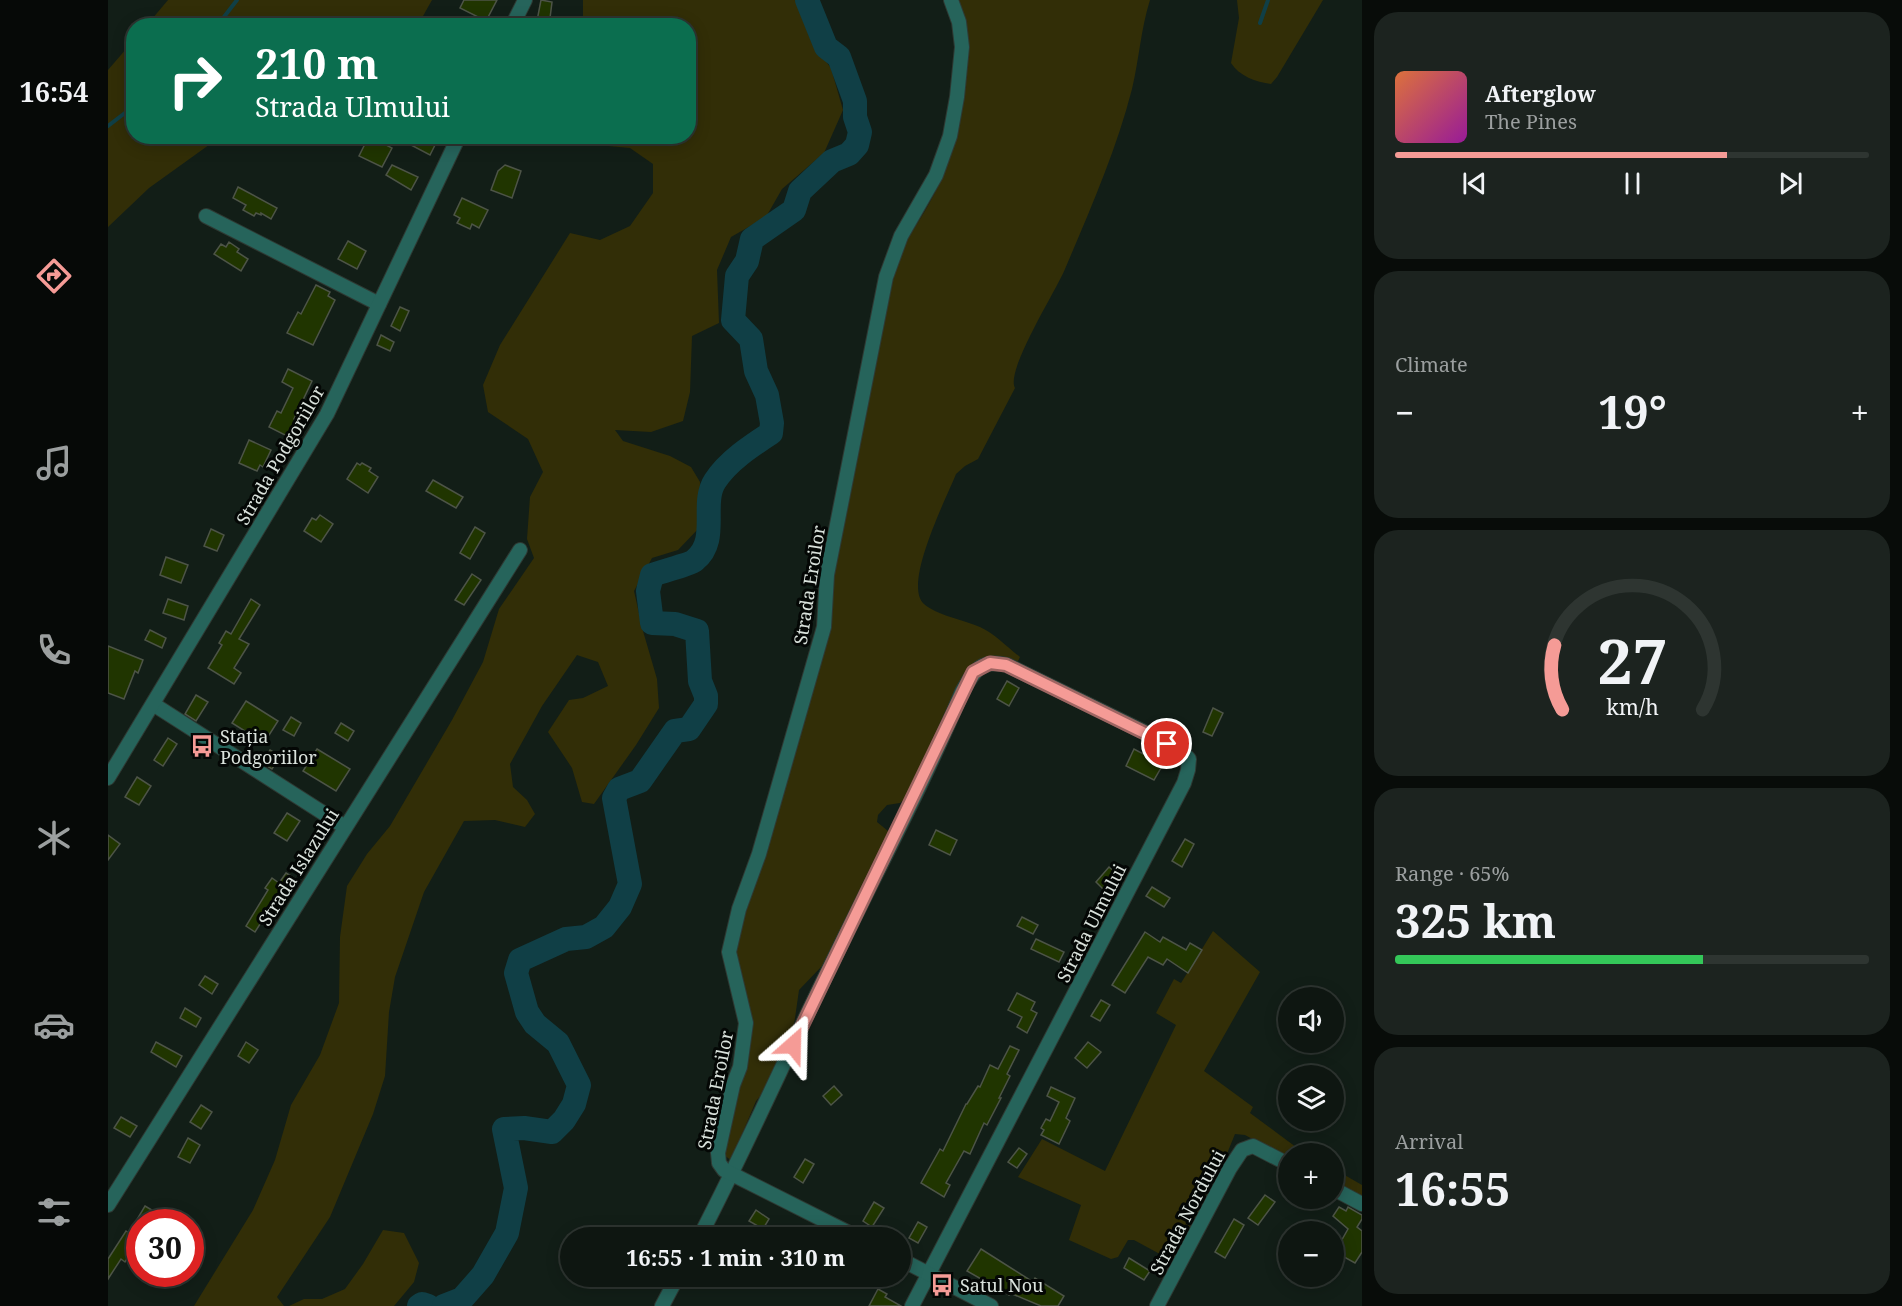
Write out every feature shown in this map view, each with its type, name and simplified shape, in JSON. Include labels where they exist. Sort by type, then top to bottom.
[{"type":"street","points":[[516,18],[525,0]]},
{"type":"street","name":"Strada Eroilor","points":[[733,1173],[724,1170],[719,1163],[718,1153],[733,1085],[740,1067],[746,1023],[729,952],[739,909],[759,854],[824,627],[827,575],[886,277],[901,236],[936,175],[950,136],[962,47],[958,22],[951,0]]},
{"type":"street","name":"Strada Podgoriilor","points":[[108,778],[327,414],[455,144]]},
{"type":"street","points":[[206,216],[379,304]]},
{"type":"street","name":"Strada Islazului","points":[[108,1205],[520,550]]},
{"type":"street","name":"Strada Ulmului","points":[[733,1173],[833,960],[906,814],[973,672],[984,665],[996,663],[1006,665],[1181,750],[1189,759],[1188,770],[1179,793],[912,1306]]},
{"type":"street","points":[[153,704],[345,826]]},
{"type":"street","name":"Strada Nordului","points":[[1157,1306],[1230,1168],[1242,1150],[1253,1146],[1278,1159]]},
{"type":"street","points":[[705,1227],[733,1173],[838,1227]]},
{"type":"street","points":[[1344,1194],[1362,1204]]},
{"type":"street","points":[[911,1265],[991,1306]]},
{"type":"street","points":[[662,1306],[672,1287]]},
{"type":"shaded area","points":[[168,0],[432,0],[422,18],[153,18]]},
{"type":"shaded area","points":[[583,0],[795,0],[812,43],[831,68],[843,110],[824,153],[782,189],[766,217],[731,237],[717,270],[719,323],[692,336],[690,392],[683,421],[651,432],[615,430],[623,441],[670,456],[691,467],[700,482],[699,528],[678,550],[652,558],[634,591],[657,679],[659,708],[594,804],[582,802],[572,768],[548,732],[569,700],[583,698],[608,686],[598,662],[577,655],[542,706],[510,764],[513,787],[527,800],[535,814],[525,827],[495,820],[464,821],[424,892],[395,977],[389,1012],[385,1076],[373,1114],[330,1217],[277,1297],[284,1306],[194,1306],[253,1210],[275,1160],[291,1105],[320,1055],[339,1003],[340,937],[347,886],[367,854],[390,826],[452,720],[483,662],[499,609],[534,558],[527,539],[530,497],[543,472],[528,439],[488,412],[483,385],[500,345],[570,233],[600,240],[630,226],[653,193],[653,164],[630,148],[606,144],[696,144],[696,18],[583,18]]},
{"type":"shaded area","points":[[959,0],[1150,0],[1126,112],[1093,202],[1065,269],[1017,365],[1015,388],[978,459],[956,474],[928,540],[918,579],[919,594],[929,608],[985,630],[1020,657],[1017,663],[988,658],[908,796],[900,803],[887,805],[878,815],[877,822],[888,831],[889,837],[844,943],[799,990],[794,1025],[784,1060],[770,1087],[756,1101],[731,1160],[725,1156],[724,1146],[737,1102],[749,1025],[748,1004],[737,964],[740,928],[768,848],[776,817],[899,252],[939,184],[955,139],[963,16]]},
{"type":"shaded area","points":[[1237,0],[1323,0],[1271,84],[1248,78],[1231,63],[1239,18]]},
{"type":"shaded area","points":[[126,49],[126,144],[210,144],[149,188],[108,227],[108,70]]},
{"type":"shaded area","points":[[1213,931],[1260,972],[1204,1071],[1253,1107],[1250,1113],[1290,1143],[1278,1143],[1278,1153],[1245,1135],[1235,1134],[1224,1161],[1173,1259],[1134,1240],[1128,1240],[1118,1257],[1111,1259],[1069,1240],[1081,1205],[1018,1177],[1042,1139],[1105,1171],[1176,1025],[1156,1013],[1174,979],[1181,983]]},
{"type":"shaded area","points":[[1344,1175],[1362,1185],[1362,1197],[1344,1187]]},
{"type":"shaded area","points":[[383,1230],[404,1233],[419,1263],[414,1282],[394,1306],[289,1306],[304,1299],[322,1299],[345,1289]]},
{"type":"building","points":[[464,0],[497,0],[488,18],[480,18],[460,8]]},
{"type":"building","points":[[541,0],[552,2],[550,18],[538,18]]},
{"type":"building","points":[[365,144],[384,144],[392,148],[382,167],[359,156]]},
{"type":"building","points":[[409,144],[436,144],[430,155]]},
{"type":"building","points":[[392,165],[418,177],[411,190],[386,175]]},
{"type":"building","points":[[505,165],[521,171],[512,198],[491,190],[498,171]]},
{"type":"building","points":[[238,187],[277,208],[271,219],[261,213],[261,215],[256,213],[254,216],[243,210],[246,205],[233,198]]},
{"type":"building","points":[[462,198],[488,210],[479,228],[472,224],[470,229],[457,223],[460,218],[454,215]]},
{"type":"building","points":[[348,241],[366,251],[357,269],[338,259]]},
{"type":"building","points":[[229,242],[239,249],[237,252],[248,259],[241,271],[214,254],[221,244],[226,247]]},
{"type":"building","points":[[316,285],[330,292],[328,296],[335,300],[313,345],[287,333],[298,312],[301,314]]},
{"type":"building","points":[[400,307],[409,311],[400,331],[391,326]]},
{"type":"building","points":[[381,335],[394,342],[390,351],[377,345]]},
{"type":"building","points":[[288,369],[312,381],[294,419],[298,421],[294,428],[300,431],[295,440],[269,427],[277,411],[281,413],[293,388],[282,382]]},
{"type":"building","points":[[249,440],[271,450],[263,467],[260,465],[257,471],[239,463]]},
{"type":"building","points":[[357,463],[371,468],[369,471],[378,477],[368,493],[347,479]]},
{"type":"building","points":[[433,480],[463,497],[456,508],[426,491]]},
{"type":"building","points":[[320,515],[333,524],[321,542],[304,531],[312,518],[316,520]]},
{"type":"building","points":[[475,527],[485,533],[470,559],[460,553]]},
{"type":"building","points":[[211,529],[224,535],[217,551],[204,546]]},
{"type":"building","points":[[166,557],[188,565],[181,583],[160,575]]},
{"type":"building","points":[[472,574],[481,580],[464,605],[455,600]]},
{"type":"building","points":[[168,599],[188,606],[184,620],[163,613]]},
{"type":"building","points":[[251,599],[260,605],[239,639],[249,644],[234,668],[241,673],[234,684],[208,668],[222,645],[219,643],[226,631],[231,634]]},
{"type":"building","points":[[150,630],[166,638],[162,648],[145,640]]},
{"type":"building","points":[[108,646],[143,660],[138,673],[135,671],[124,699],[108,693]]},
{"type":"building","points":[[1007,681],[1019,688],[1009,706],[997,699]]},
{"type":"building","points":[[196,695],[208,702],[196,721],[185,714]]},
{"type":"building","points":[[246,701],[278,721],[264,743],[232,723]]},
{"type":"building","points":[[1213,708],[1223,713],[1212,736],[1203,732]]},
{"type":"building","points":[[291,717],[301,723],[294,736],[283,730]]},
{"type":"building","points":[[341,723],[354,731],[348,741],[335,733]]},
{"type":"building","points":[[168,738],[177,744],[163,766],[154,760]]},
{"type":"building","points":[[1155,747],[1169,754],[1154,780],[1126,766],[1134,749],[1149,757]]},
{"type":"building","points":[[317,749],[350,769],[336,791],[303,771]]},
{"type":"building","points":[[270,750],[280,756],[272,769],[262,763]]},
{"type":"building","points":[[137,777],[151,786],[139,805],[125,797]]},
{"type":"building","points":[[287,813],[300,821],[287,841],[274,833]]},
{"type":"building","points":[[936,830],[957,840],[950,855],[929,845]]},
{"type":"building","points":[[108,835],[120,844],[108,860]]},
{"type":"building","points":[[1185,839],[1194,844],[1182,867],[1172,861]]},
{"type":"building","points":[[1109,867],[1117,874],[1103,889],[1096,882]]},
{"type":"building","points":[[286,873],[296,879],[282,900],[278,896],[255,932],[246,926],[268,890],[265,888],[272,878],[279,883]]},
{"type":"building","points":[[1152,887],[1170,898],[1164,907],[1146,896]]},
{"type":"building","points":[[1022,917],[1038,925],[1033,934],[1017,926]]},
{"type":"building","points":[[1145,932],[1160,942],[1163,937],[1186,950],[1190,943],[1202,950],[1188,973],[1167,959],[1163,965],[1148,957],[1125,993],[1112,985]]},
{"type":"building","points":[[1036,939],[1064,952],[1059,962],[1031,949]]},
{"type":"building","points":[[205,976],[218,984],[212,994],[199,985]]},
{"type":"building","points":[[1017,993],[1035,1002],[1031,1010],[1037,1013],[1027,1033],[1017,1027],[1022,1017],[1008,1010]]},
{"type":"building","points":[[1101,1000],[1110,1005],[1100,1021],[1091,1016]]},
{"type":"building","points":[[185,1008],[201,1018],[196,1027],[180,1018]]},
{"type":"building","points":[[156,1042],[182,1056],[176,1067],[151,1052]]},
{"type":"building","points":[[246,1042],[258,1050],[249,1063],[238,1056]]},
{"type":"building","points":[[1088,1042],[1101,1052],[1087,1068],[1075,1058]]},
{"type":"building","points":[[1010,1046],[1019,1050],[1007,1074],[1010,1076],[999,1098],[1001,1098],[987,1125],[984,1123],[970,1154],[964,1151],[946,1183],[950,1185],[944,1197],[921,1183],[940,1149],[943,1151],[966,1104],[978,1086],[980,1087],[990,1065],[998,1069]]},
{"type":"building","points":[[834,1086],[842,1095],[831,1105],[823,1096]]},
{"type":"building","points":[[1051,1087],[1075,1098],[1066,1118],[1070,1121],[1059,1144],[1041,1135],[1044,1130],[1041,1128],[1046,1119],[1050,1121],[1059,1102],[1047,1096]]},
{"type":"building","points":[[201,1105],[212,1112],[201,1129],[190,1122]]},
{"type":"building","points":[[121,1117],[137,1126],[130,1137],[114,1128]]},
{"type":"building","points":[[188,1138],[200,1145],[190,1163],[178,1157]]},
{"type":"building","points":[[1019,1148],[1027,1154],[1017,1168],[1008,1162]]},
{"type":"building","points":[[805,1159],[814,1164],[803,1183],[794,1177]]},
{"type":"building","points":[[1265,1195],[1275,1202],[1258,1225],[1248,1218]]},
{"type":"building","points":[[874,1202],[884,1208],[872,1227],[863,1221]]},
{"type":"building","points":[[1348,1207],[1362,1215],[1357,1227],[1362,1231],[1362,1252],[1355,1263],[1344,1257],[1344,1236],[1348,1229],[1344,1226],[1344,1221],[1339,1221],[1333,1216],[1338,1209],[1346,1211]]},
{"type":"building","points":[[756,1210],[769,1219],[764,1227],[749,1221]]},
{"type":"building","points":[[1234,1219],[1244,1225],[1225,1258],[1215,1252]]},
{"type":"building","points":[[918,1222],[927,1227],[918,1243],[911,1239]]},
{"type":"building","points":[[126,1231],[126,1260],[125,1262],[121,1259],[108,1279],[108,1259]]},
{"type":"building","points":[[981,1249],[1033,1282],[1035,1278],[1064,1296],[1058,1306],[1041,1306],[1010,1293],[1009,1295],[967,1271]]},
{"type":"building","points":[[1129,1258],[1150,1271],[1144,1280],[1124,1268]]},
{"type":"building","points":[[878,1289],[887,1294],[885,1297],[901,1306],[869,1306]]},
{"type":"waterway","points":[[223,18],[237,0]]},
{"type":"waterway","points":[[444,1306],[462,1299],[483,1275],[507,1233],[516,1188],[504,1129],[524,1128],[552,1132],[564,1120],[574,1104],[579,1085],[558,1043],[535,1024],[527,1012],[516,973],[520,960],[566,939],[586,937],[604,927],[620,907],[630,884],[614,798],[619,789],[640,781],[675,731],[689,729],[706,704],[706,696],[700,681],[697,631],[675,624],[652,623],[648,591],[652,575],[692,562],[702,552],[707,542],[709,500],[715,481],[733,460],[771,433],[772,423],[767,395],[756,371],[751,339],[733,320],[737,276],[747,261],[752,239],[794,210],[800,191],[832,161],[849,154],[857,145],[860,132],[855,117],[855,101],[839,57],[826,47],[807,0]]},
{"type":"waterway","points":[[1260,23],[1268,0]]},
{"type":"waterway","points":[[108,126],[126,112]]},
{"type":"waterway","points":[[419,1306],[422,1304],[428,1306]]},
{"type":"place","name":"Stația Podgoriilor","points":[[202,746]]},
{"type":"place","name":"Satul Nou","points":[[942,1285]]},
{"type":"route","points":[[793,1045],[973,672],[990,663],[1006,665],[1167,744]]}]
